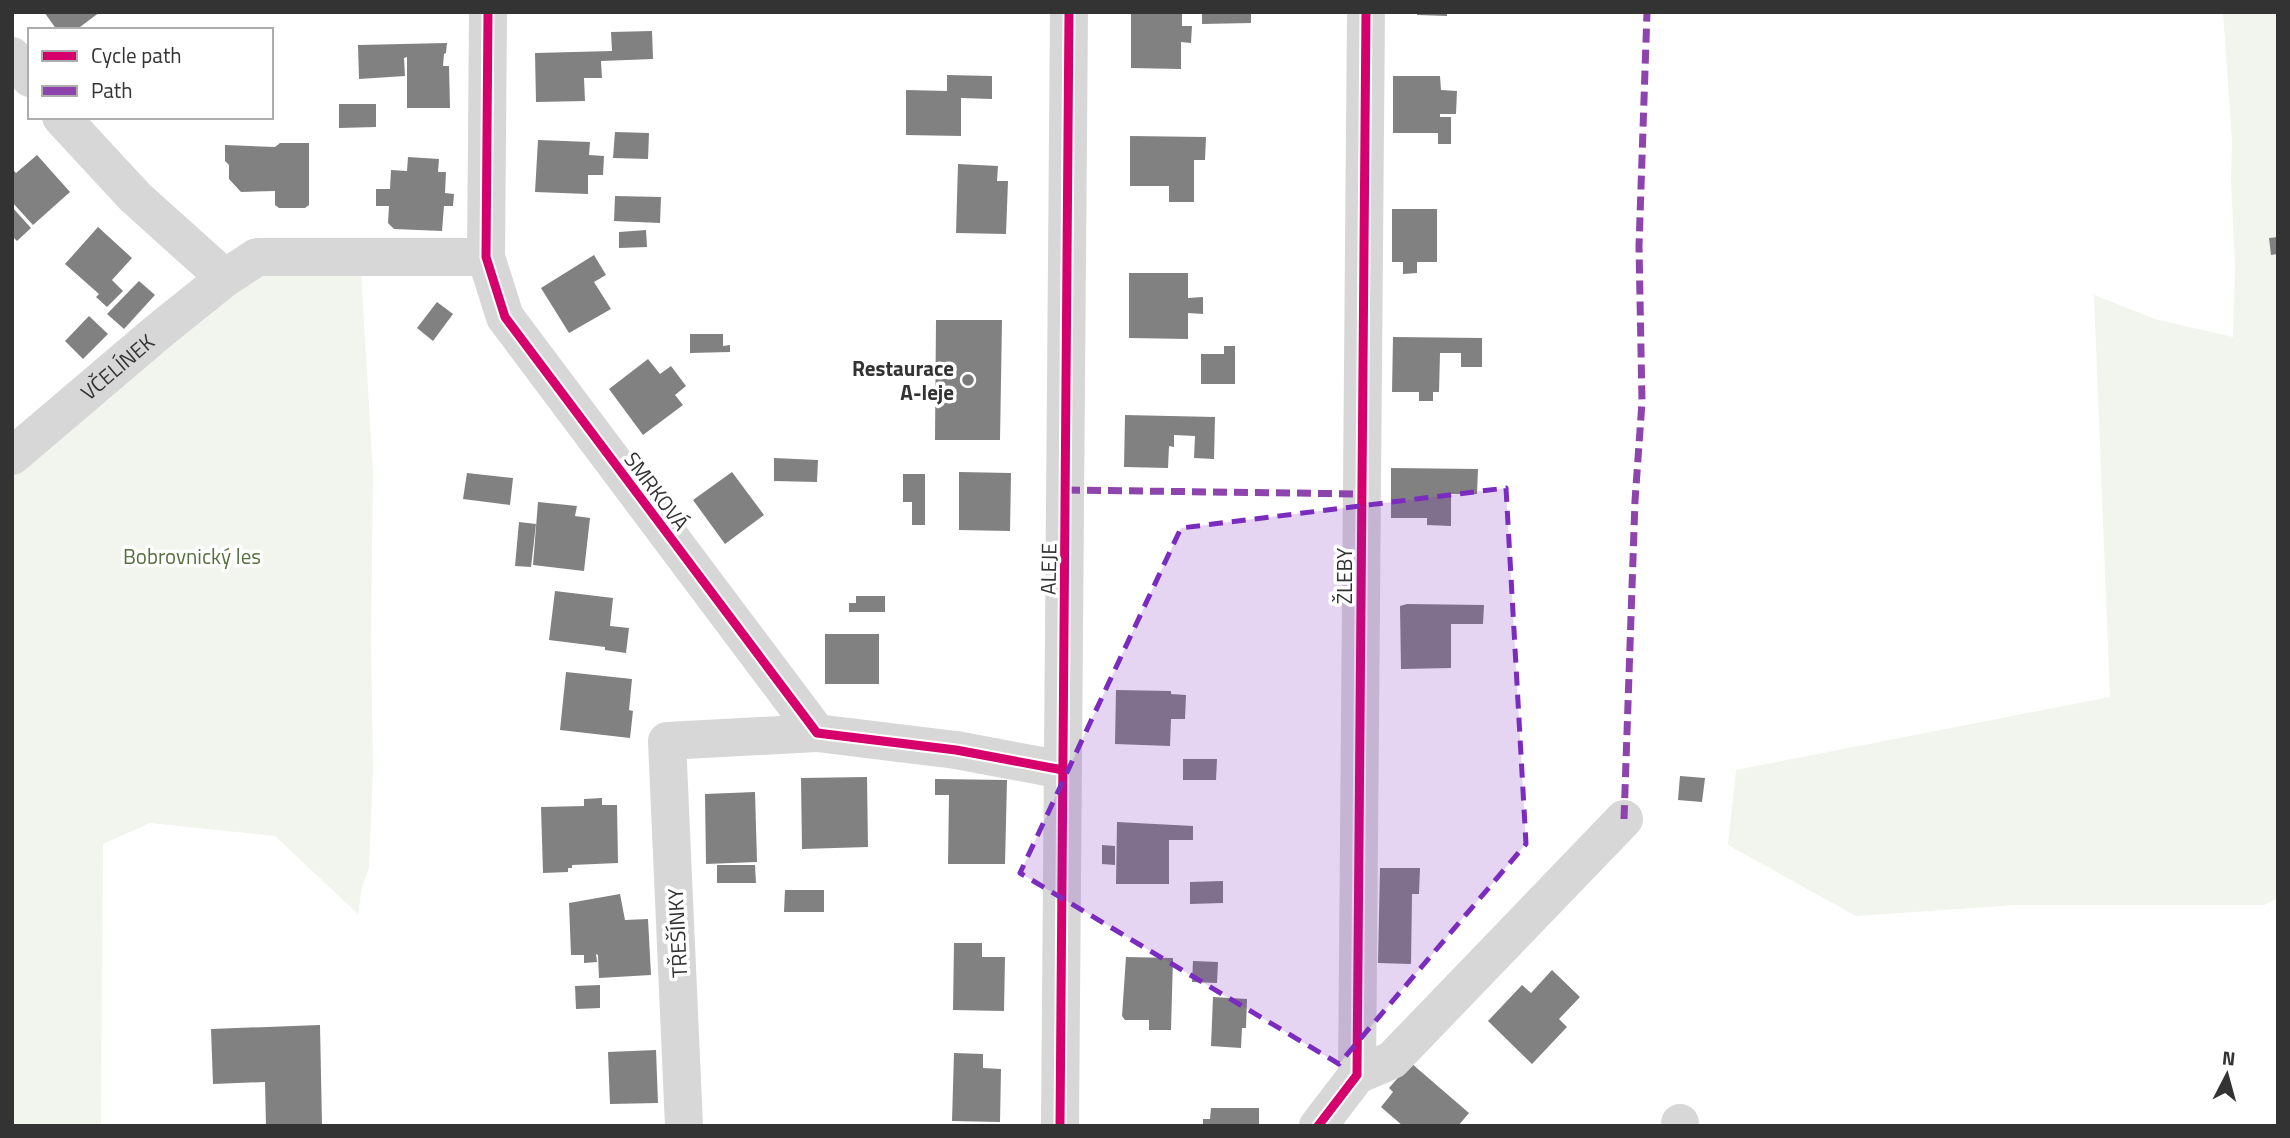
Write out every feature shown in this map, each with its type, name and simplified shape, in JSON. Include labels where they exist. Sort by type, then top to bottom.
[{"type":"street","name":"SMRKOVÁ","points":[[488,12],[486,257],[505,317],[817,733]]},
{"type":"street","name":"ALEJE","points":[[1060,1126],[1069,12]]},
{"type":"street","name":"ŽLEBY","points":[[1357,1075],[1366,12]]},
{"type":"street","points":[[12,57],[28,76]]},
{"type":"street","points":[[63,119],[135,197],[225,278]]},
{"type":"street","name":"VČELÍNEK","points":[[12,456],[159,331],[225,278],[257,257],[486,257]]},
{"type":"street","points":[[817,733],[956,750],[1063,770]]},
{"type":"street","name":"TŘEŠÍNKY","points":[[684,1126],[667,741],[817,733]]},
{"type":"street","points":[[1318,1126],[1357,1075],[1392,1060],[1624,819]]},
{"type":"highlighted area","points":[[1506,488],[1526,844],[1339,1064],[1020,873],[1181,528]]},
{"type":"green space","points":[[2223,12],[2278,12],[2278,898],[2264,905],[2015,905],[1856,916],[1728,845],[1736,770],[2110,697],[2094,295],[2155,319],[2233,337],[2235,265],[2232,141]]},
{"type":"green space","name":"Bobrovnický les","points":[[361,272],[373,473],[373,770],[369,868],[362,887],[358,914],[275,836],[150,823],[103,844],[101,1126],[12,1126],[12,470],[255,275]]},
{"type":"building","points":[[44,12],[100,12],[79,28],[56,28]]},
{"type":"building","points":[[1131,12],[1182,12],[1182,26],[1192,26],[1191,43],[1181,42],[1181,69],[1131,68]]},
{"type":"building","points":[[1202,12],[1251,13],[1251,23],[1202,24]]},
{"type":"building","points":[[1417,12],[1447,12],[1447,16],[1417,15]]},
{"type":"building","points":[[652,31],[653,59],[601,61],[602,78],[584,78],[585,101],[536,102],[535,53],[612,51],[611,32]]},
{"type":"building","points":[[447,43],[443,66],[449,66],[450,108],[407,108],[407,57],[404,58],[405,76],[359,79],[358,45]]},
{"type":"building","points":[[947,75],[992,76],[992,99],[961,98],[961,136],[906,135],[906,90],[947,91]]},
{"type":"building","points":[[1393,76],[1440,76],[1441,90],[1457,91],[1456,114],[1440,114],[1440,117],[1451,117],[1451,144],[1438,144],[1438,133],[1393,133]]},
{"type":"building","points":[[339,104],[376,104],[376,127],[339,128]]},
{"type":"building","points":[[615,132],[649,133],[648,159],[613,158]]},
{"type":"building","points":[[1130,136],[1206,137],[1205,160],[1194,160],[1194,202],[1169,202],[1169,186],[1130,186]]},
{"type":"building","points":[[538,140],[590,142],[589,155],[604,156],[603,175],[588,175],[588,194],[535,192]]},
{"type":"building","points":[[280,143],[309,143],[309,205],[305,208],[279,208],[275,205],[275,191],[241,192],[229,179],[225,145],[275,147]]},
{"type":"building","points":[[37,155],[70,192],[33,225],[12,202],[12,169],[16,173]]},
{"type":"building","points":[[408,157],[439,159],[438,172],[446,172],[445,193],[454,194],[453,206],[444,206],[442,231],[394,229],[388,223],[389,206],[376,206],[376,189],[390,189],[391,170],[407,171]]},
{"type":"building","points":[[958,164],[998,166],[997,181],[1008,181],[1006,234],[956,233]]},
{"type":"building","points":[[615,196],[661,197],[660,223],[614,221]]},
{"type":"building","points":[[12,207],[31,228],[17,241],[12,236]]},
{"type":"building","points":[[1392,209],[1437,209],[1437,262],[1417,262],[1417,273],[1403,274],[1403,262],[1392,262]]},
{"type":"building","points":[[98,227],[132,258],[112,280],[123,291],[107,307],[96,297],[99,294],[65,264]]},
{"type":"building","points":[[646,230],[647,247],[619,248],[619,232]]},
{"type":"building","points":[[2278,237],[2278,254],[2271,255],[2269,238]]},
{"type":"building","points":[[594,255],[606,275],[594,282],[611,309],[569,333],[541,288]]},
{"type":"building","points":[[1129,273],[1188,273],[1188,298],[1203,297],[1203,314],[1188,313],[1188,339],[1129,338]]},
{"type":"building","points":[[139,281],[155,295],[124,329],[107,314]]},
{"type":"building","points":[[437,302],[453,314],[433,341],[417,328]]},
{"type":"building","points":[[89,316],[108,334],[83,359],[65,341]]},
{"type":"building","name":"Restaurace A-leje","points":[[936,320],[1002,320],[1000,440],[935,440]]},
{"type":"building","points":[[690,334],[723,334],[723,346],[730,345],[730,352],[690,353]]},
{"type":"building","points":[[1393,337],[1482,338],[1482,367],[1461,367],[1461,353],[1440,353],[1439,392],[1433,392],[1433,401],[1419,401],[1419,392],[1392,392]]},
{"type":"building","points":[[1224,346],[1235,346],[1235,384],[1201,384],[1201,354],[1224,354]]},
{"type":"building","points":[[648,359],[660,374],[671,366],[686,386],[675,395],[683,405],[643,435],[609,389]]},
{"type":"building","points":[[1125,415],[1215,417],[1214,459],[1194,458],[1195,436],[1174,435],[1174,447],[1169,446],[1168,468],[1124,467]]},
{"type":"building","points":[[774,458],[818,460],[817,482],[774,481]]},
{"type":"building","points":[[1391,468],[1478,469],[1477,494],[1451,494],[1451,526],[1427,525],[1427,518],[1391,518]]},
{"type":"building","points":[[732,472],[764,515],[725,544],[693,500]]},
{"type":"building","points":[[959,472],[1011,473],[1010,531],[959,530]]},
{"type":"building","points":[[467,473],[513,478],[510,505],[463,499]]},
{"type":"building","points":[[903,474],[925,474],[925,525],[912,525],[912,502],[903,502]]},
{"type":"building","points":[[538,502],[577,506],[575,516],[590,518],[584,571],[533,565]]},
{"type":"building","points":[[519,522],[536,524],[531,567],[515,566]]},
{"type":"building","points":[[555,591],[613,598],[610,626],[629,628],[626,653],[605,650],[605,647],[549,640]]},
{"type":"building","points":[[856,596],[885,596],[885,612],[849,612],[849,603],[856,603]]},
{"type":"building","points":[[1484,605],[1483,624],[1451,624],[1451,668],[1401,669],[1400,606]]},
{"type":"building","points":[[825,634],[879,634],[879,684],[825,684]]},
{"type":"building","points":[[566,672],[632,679],[630,738],[560,730]]},
{"type":"building","points":[[1116,690],[1171,691],[1171,694],[1186,695],[1185,719],[1171,719],[1170,746],[1115,744]]},
{"type":"building","points":[[1183,759],[1217,759],[1216,780],[1183,780]]},
{"type":"building","points":[[1680,776],[1705,778],[1702,802],[1678,800]]},
{"type":"building","points":[[867,777],[868,847],[802,849],[801,778]]},
{"type":"building","points":[[935,779],[1007,780],[1005,864],[948,864],[949,795],[935,795]]},
{"type":"building","points":[[755,792],[757,862],[706,864],[705,794]]},
{"type":"building","points":[[602,798],[602,805],[617,805],[618,863],[572,865],[568,872],[543,873],[541,807],[584,806],[584,799]]},
{"type":"building","points":[[1117,822],[1193,826],[1193,840],[1169,840],[1169,884],[1116,884]]},
{"type":"building","points":[[1102,845],[1115,846],[1115,865],[1102,864]]},
{"type":"building","points":[[717,865],[755,865],[756,883],[717,883]]},
{"type":"building","points":[[1380,868],[1420,868],[1419,894],[1412,894],[1411,964],[1378,963]]},
{"type":"building","points":[[1223,881],[1223,903],[1190,904],[1190,882]]},
{"type":"building","points":[[785,890],[824,890],[824,912],[784,912]]},
{"type":"building","points":[[620,894],[625,920],[648,919],[651,975],[599,978],[598,955],[596,954],[597,962],[584,963],[584,955],[571,955],[569,903]]},
{"type":"building","points":[[954,943],[982,943],[982,957],[1005,957],[1004,1011],[953,1010]]},
{"type":"building","points":[[1126,957],[1173,958],[1171,1030],[1149,1030],[1149,1020],[1125,1020],[1122,1016]]},
{"type":"building","points":[[1193,961],[1218,962],[1217,983],[1192,982]]},
{"type":"building","points":[[1552,970],[1580,997],[1559,1019],[1567,1027],[1532,1064],[1488,1021],[1522,985],[1531,993]]},
{"type":"building","points":[[600,985],[600,1008],[576,1009],[575,986]]},
{"type":"building","points":[[1213,997],[1247,999],[1246,1028],[1242,1028],[1241,1048],[1211,1046]]},
{"type":"building","points":[[320,1025],[322,1125],[266,1126],[265,1082],[213,1084],[211,1029]]},
{"type":"building","points":[[656,1050],[658,1103],[610,1104],[608,1052]]},
{"type":"building","points":[[954,1053],[983,1054],[983,1068],[1001,1069],[1000,1122],[952,1121]]},
{"type":"building","points":[[1411,1063],[1469,1113],[1458,1126],[1403,1126],[1381,1107],[1393,1092],[1389,1088]]},
{"type":"building","points":[[1211,1108],[1259,1108],[1259,1126],[1203,1126],[1203,1119],[1210,1119]]},
{"type":"marked path","points":[[1624,819],[1635,501],[1642,402],[1639,246],[1647,12]]},
{"type":"marked path","points":[[1066,490],[1362,494]]},
{"type":"cycle path","points":[[488,12],[486,257],[505,317],[817,733],[956,750],[1063,770]]},
{"type":"cycle path","points":[[1060,1126],[1069,12]]},
{"type":"cycle path","points":[[1318,1126],[1357,1075],[1366,12]]},
{"type":"place","name":"Restaurace A-leje","points":[[968,380]]}]
